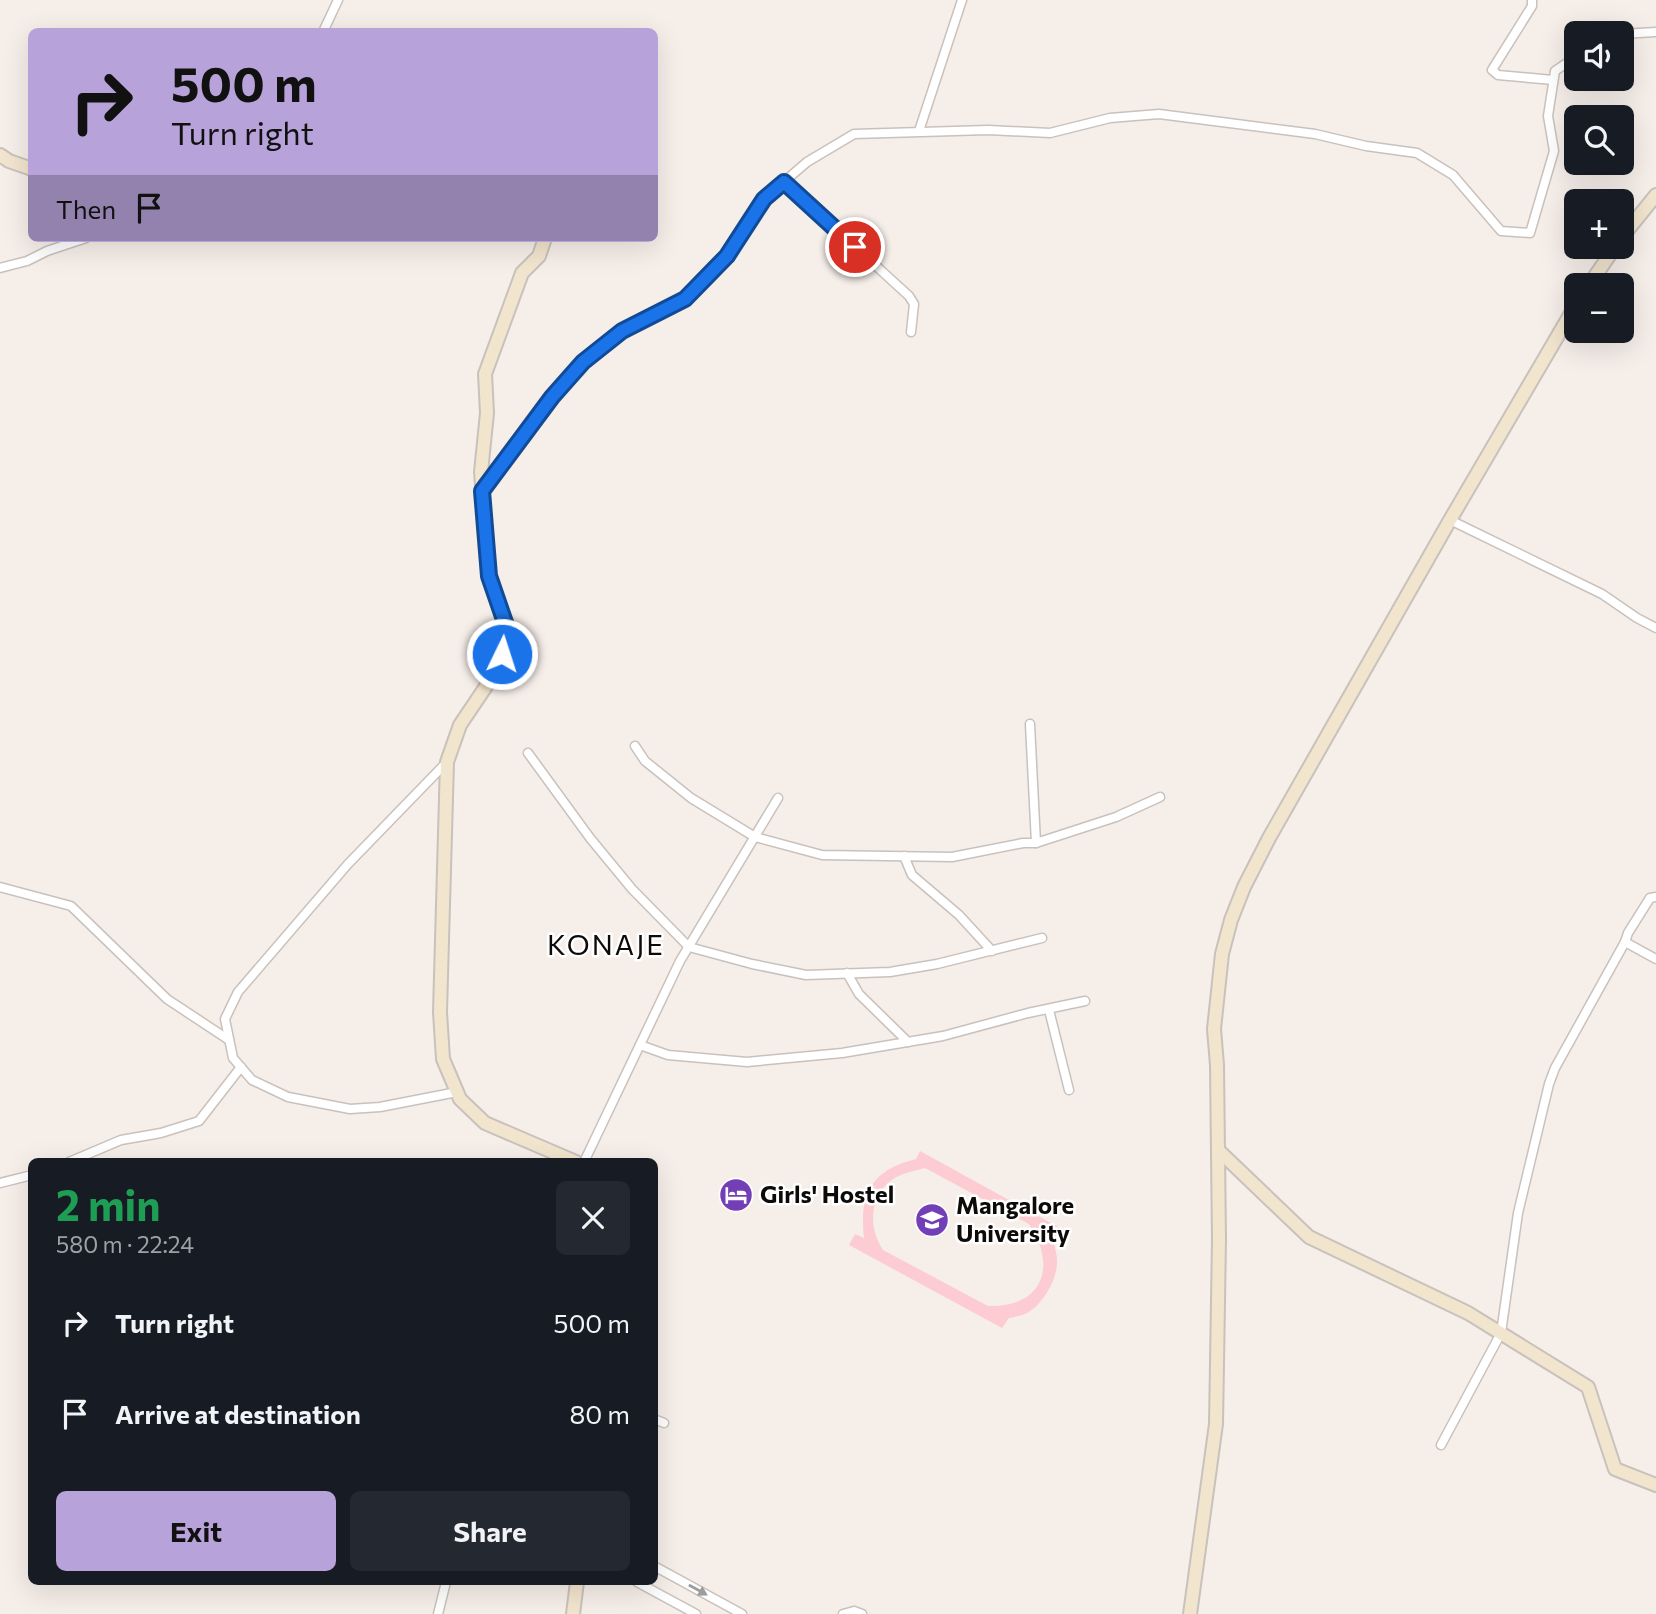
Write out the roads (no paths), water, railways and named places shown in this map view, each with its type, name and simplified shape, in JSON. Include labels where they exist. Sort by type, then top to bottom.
[{"type":"main road","points":[[0,155],[28,168]]},
{"type":"main road","points":[[1634,222],[1656,195]]},
{"type":"main road","points":[[544,242],[539,256],[522,273],[485,374],[487,413],[481,472],[489,576],[509,634],[495,673],[460,725],[447,762],[440,1012],[443,1059],[460,1099],[485,1123],[549,1156]]},
{"type":"main road","points":[[1190,1614],[1216,1424],[1218,1150],[1214,1029],[1222,954],[1231,920],[1269,838],[1564,325]]},
{"type":"main road","points":[[1218,1150],[1309,1237],[1468,1313],[1588,1387],[1615,1469],[1656,1485]]},
{"type":"main road","points":[[573,1614],[576,1585]]},
{"type":"street","points":[[326,28],[338,0]]},
{"type":"street","points":[[919,131],[962,0]]},
{"type":"street","points":[[1532,0],[1532,6],[1492,69],[1498,75],[1553,80]]},
{"type":"street","points":[[1634,33],[1656,32]]},
{"type":"street","points":[[482,491],[552,397],[583,362],[622,331],[685,299],[727,256],[764,199],[807,162],[854,134],[988,130],[1050,133],[1110,118],[1159,114],[1315,134],[1366,146],[1417,153],[1453,175],[1501,231],[1530,233],[1554,151],[1548,116],[1553,80],[1555,71],[1564,65]]},
{"type":"street","points":[[784,182],[909,296],[914,304],[911,332]]},
{"type":"street","points":[[0,268],[27,261],[74,242]]},
{"type":"street","points":[[1450,520],[1602,594],[1656,628]]},
{"type":"street","points":[[1030,724],[1036,842]]},
{"type":"street","points":[[635,746],[645,761],[691,798],[755,837],[822,855],[953,857],[1036,842],[1116,817],[1160,797]]},
{"type":"street","points":[[528,753],[590,838],[632,889],[689,947],[806,975],[847,974],[890,972],[937,964],[1042,938]]},
{"type":"street","points":[[447,762],[348,864],[238,992],[225,1019],[233,1058],[253,1080],[288,1097],[350,1109],[380,1107],[457,1092]]},
{"type":"street","points":[[586,1158],[680,961],[778,798]]},
{"type":"street","points":[[904,856],[912,875],[959,915],[992,951]]},
{"type":"street","points":[[0,887],[71,906],[167,999],[229,1040]]},
{"type":"street","points":[[1441,1445],[1501,1333],[1518,1213],[1555,1068],[1628,933],[1650,898],[1656,897]]},
{"type":"street","points":[[1625,942],[1656,959]]},
{"type":"street","points":[[847,974],[859,994],[908,1042]]},
{"type":"street","points":[[640,1045],[668,1055],[747,1062],[842,1052],[943,1036],[1084,1001]]},
{"type":"street","points":[[1049,1010],[1069,1090]]},
{"type":"street","points":[[78,1158],[121,1140],[161,1133],[199,1121],[241,1067]]},
{"type":"street","points":[[0,1183],[28,1176]]},
{"type":"street","points":[[658,1421],[664,1423]]},
{"type":"street","points":[[658,1568],[742,1614]]},
{"type":"street","points":[[438,1614],[445,1585]]},
{"type":"street","points":[[642,1585],[695,1614]]},
{"type":"street","points":[[718,1614],[723,1604]]},
{"type":"street","points":[[843,1614],[854,1611],[862,1614]]},
{"type":"place","name":"Girls' Hostel","points":[[736,1195]]},
{"type":"place","name":"Mangalore University","points":[[932,1220]]},
{"type":"district","name":"KONAJE","points":[[606,945]]}]
